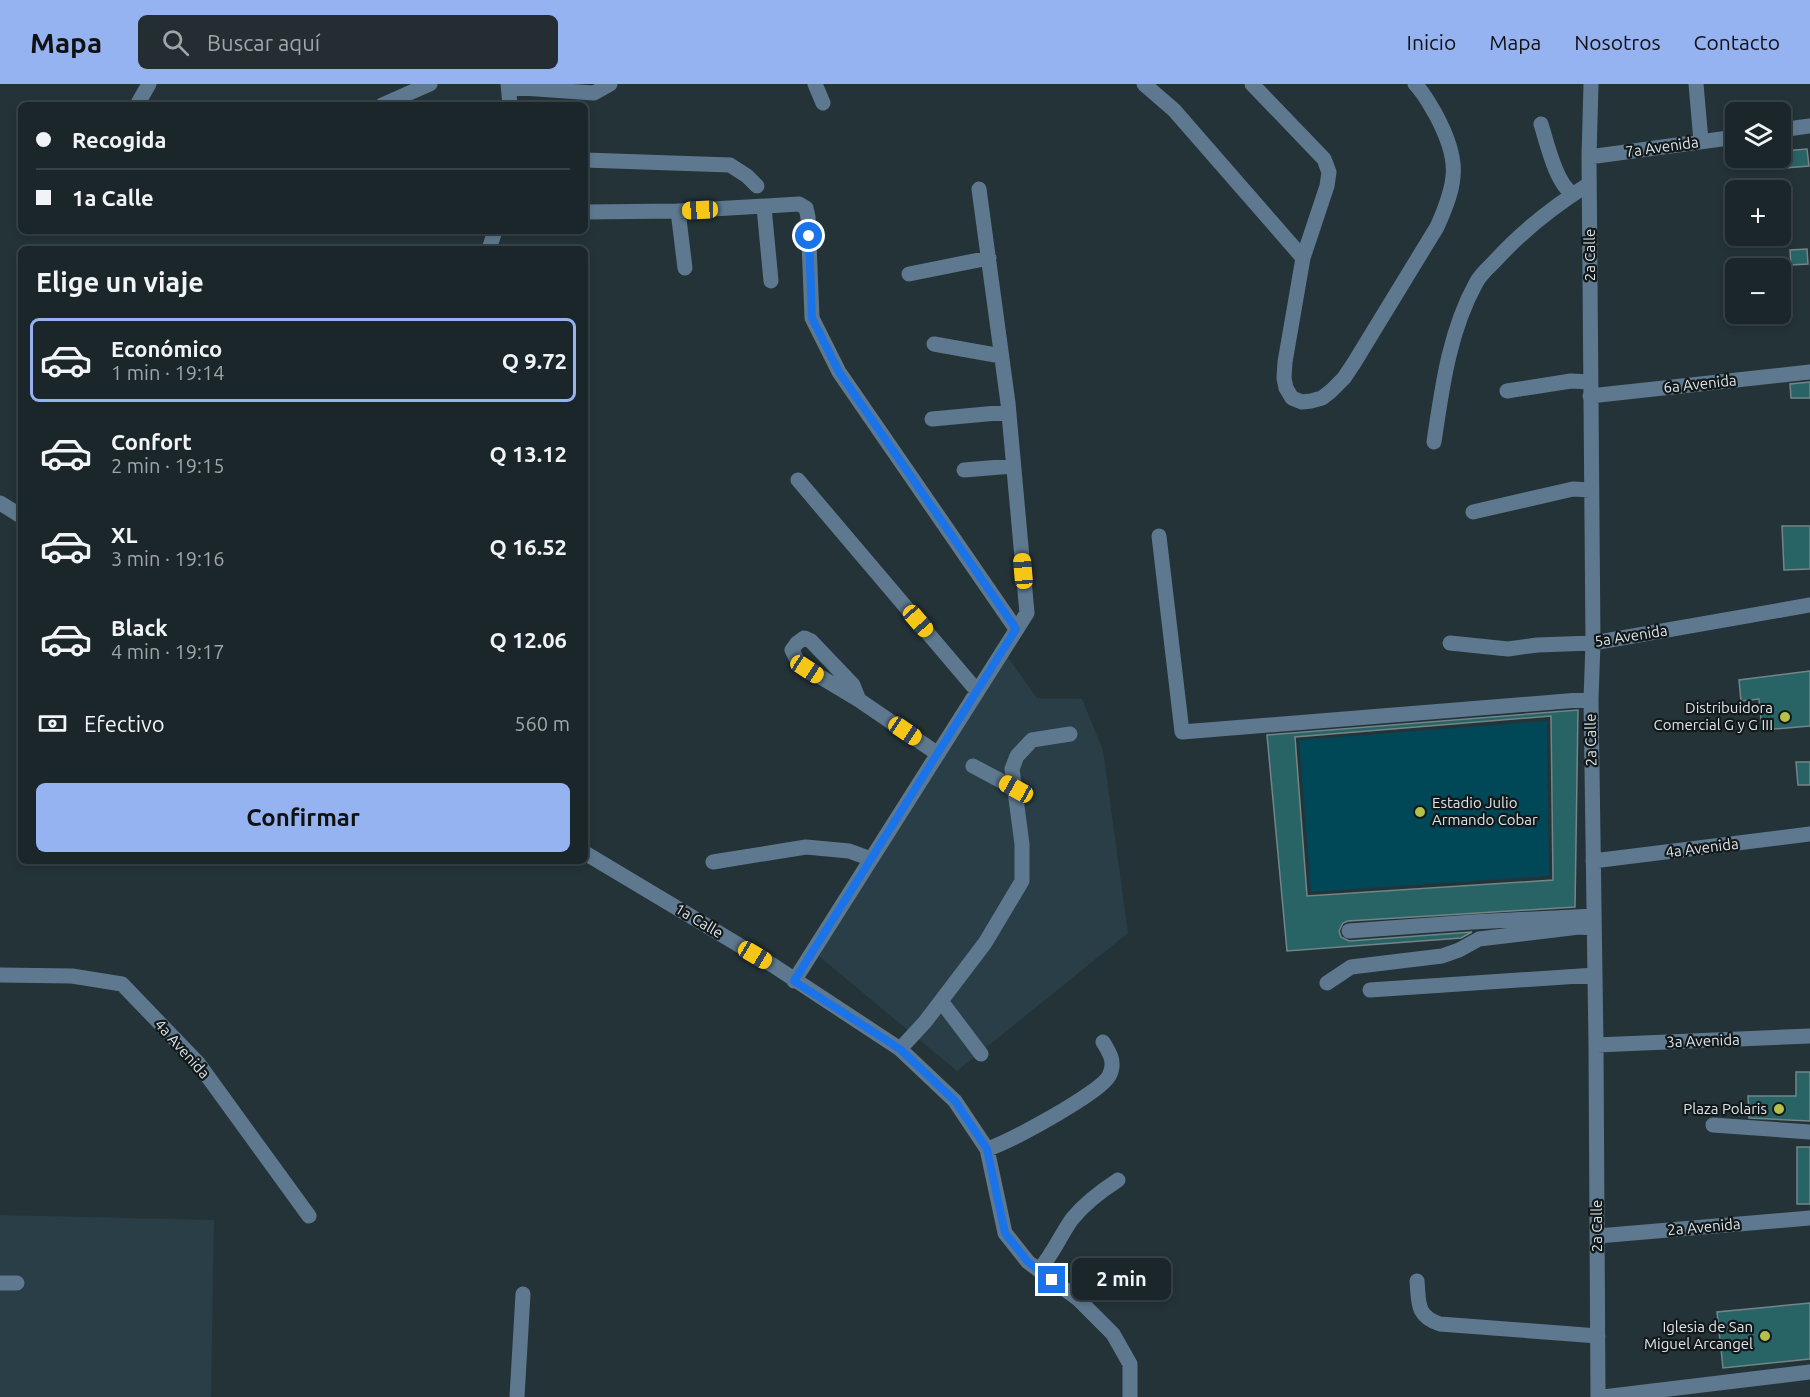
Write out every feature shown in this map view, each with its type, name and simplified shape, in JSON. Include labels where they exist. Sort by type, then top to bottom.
[{"type":"street","points":[[139,102],[149,84]]},
{"type":"street","points":[[389,102],[430,84]]},
{"type":"street","points":[[510,102],[509,86],[594,93],[610,84]]},
{"type":"street","points":[[815,84],[823,103]]},
{"type":"street","points":[[1144,84],[1174,110],[1303,258]]},
{"type":"street","points":[[1252,84],[1324,159],[1329,172],[1327,186],[1303,258],[1284,378],[1286,388],[1292,398],[1302,402],[1322,398],[1344,378],[1437,227],[1446,206],[1454,177],[1452,150],[1424,93],[1414,84]]},
{"type":"street","name":"2a Calle","points":[[1591,84],[1589,157],[1593,643],[1591,699],[1598,1397]]},
{"type":"street","points":[[1696,84],[1701,141]]},
{"type":"street","points":[[1541,124],[1554,165],[1567,190],[1573,194]]},
{"type":"street","points":[[1791,129],[1810,126]]},
{"type":"street","name":"7a Avenida","points":[[1589,157],[1725,138]]},
{"type":"street","points":[[588,160],[730,165],[757,186]]},
{"type":"street","points":[[1434,442],[1447,360],[1464,309],[1477,280],[1517,236],[1589,184]]},
{"type":"street","points":[[794,981],[1027,613],[1008,412],[979,189]]},
{"type":"street","points":[[588,212],[678,212],[799,204],[806,208],[812,318],[839,372],[1016,629]]},
{"type":"street","points":[[764,207],[771,281]]},
{"type":"street","points":[[678,212],[685,268]]},
{"type":"street","points":[[909,274],[988,258]]},
{"type":"street","points":[[934,344],[1001,356]]},
{"type":"street","name":"6a Avenida","points":[[1507,391],[1571,381],[1590,389],[1810,372]]},
{"type":"street","points":[[932,419],[1008,412]]},
{"type":"street","points":[[964,470],[1013,466]]},
{"type":"street","points":[[798,480],[977,691]]},
{"type":"street","points":[[1473,512],[1573,489],[1591,490]]},
{"type":"street","points":[[0,503],[18,514]]},
{"type":"street","points":[[1159,536],[1182,732],[1591,699]]},
{"type":"street","name":"5a Avenida","points":[[1450,643],[1508,649],[1538,645],[1593,643],[1810,605]]},
{"type":"street","points":[[859,700],[938,754]]},
{"type":"street","points":[[900,1049],[985,943],[1022,881],[1022,844],[1012,769],[1017,756],[1032,740],[1070,734]]},
{"type":"street","points":[[973,766],[1016,789]]},
{"type":"street","name":"4a Avenida","points":[[1593,861],[1810,834]]},
{"type":"street","points":[[713,862],[806,847],[849,851],[871,859]]},
{"type":"street","name":"1a Calle","points":[[588,855],[774,966],[900,1049],[955,1101],[987,1149],[1005,1233],[1028,1262],[1078,1299],[1113,1334],[1130,1364],[1130,1397]]},
{"type":"street","points":[[1349,931],[1472,922],[1594,922]]},
{"type":"street","points":[[1327,983],[1351,967],[1442,956],[1479,939],[1579,927],[1594,922]]},
{"type":"street","name":"4a Avenida","points":[[0,975],[72,976],[122,984],[198,1063],[309,1216]]},
{"type":"street","points":[[1370,990],[1595,975]]},
{"type":"street","points":[[941,1000],[981,1054]]},
{"type":"street","name":"3a Avenida","points":[[1596,1045],[1810,1036]]},
{"type":"street","points":[[987,1149],[998,1146],[1031,1129],[1104,1083],[1112,1068],[1112,1056],[1103,1042]]},
{"type":"street","points":[[1713,1125],[1810,1132]]},
{"type":"street","points":[[1039,1270],[1049,1258],[1072,1219],[1094,1196],[1118,1180]]},
{"type":"street","name":"2a Avenida","points":[[1598,1236],[1810,1218]]},
{"type":"street","points":[[1417,1281],[1419,1308],[1425,1318],[1440,1324],[1598,1336]]},
{"type":"street","points":[[0,1283],[17,1283]]},
{"type":"street","points":[[517,1397],[523,1294]]},
{"type":"street","points":[[1604,1397],[1810,1372]]},
{"type":"shaded area","points":[[999,645],[1037,698],[1082,699],[1103,750],[1128,933],[957,1071],[814,952]]},
{"type":"shaded area","points":[[1547,721],[1549,876],[1311,892],[1299,740]]},
{"type":"shaded area","points":[[0,1215],[214,1220],[211,1397],[0,1397]]},
{"type":"building","points":[[1807,149],[1809,166],[1791,168],[1791,150]]},
{"type":"building","points":[[1807,249],[1808,264],[1791,265],[1790,250]]},
{"type":"building","points":[[1810,382],[1810,398],[1791,398],[1790,384]]},
{"type":"building","points":[[1782,526],[1810,526],[1810,569],[1784,570]]},
{"type":"building","points":[[1810,671],[1810,726],[1762,730],[1759,699],[1741,701],[1739,680]]},
{"type":"building","points":[[1578,710],[1575,907],[1348,921],[1343,923],[1339,931],[1341,937],[1349,941],[1472,932],[1461,938],[1287,951],[1267,735]],"holes":[[[1551,716],[1553,880],[1307,896],[1295,737]]]},
{"type":"building","points":[[1796,762],[1810,762],[1810,785],[1798,785]]},
{"type":"building","name":"Plaza Polaris","points":[[1796,1072],[1810,1072],[1810,1121],[1749,1118],[1748,1096],[1796,1096]]},
{"type":"building","points":[[1797,1147],[1810,1147],[1810,1204],[1797,1204]]},
{"type":"building","name":"Iglesia de San Miguel Arcangel","points":[[1810,1303],[1810,1359],[1723,1368],[1717,1312]]},
{"type":"place","name":"Distribuidora Comercial G y G III","points":[[1785,717]]},
{"type":"place","name":"Estadio Julio Armando Cobar","points":[[1420,812]]},
{"type":"place","name":"Plaza Polaris","points":[[1779,1109]]},
{"type":"place","name":"Iglesia de San Miguel Arcangel","points":[[1765,1336]]},
{"type":"route","points":[[809,236],[812,318],[839,372],[1016,629],[794,981],[900,1049],[955,1101],[987,1149],[1005,1233],[1028,1262],[1052,1280]]}]
